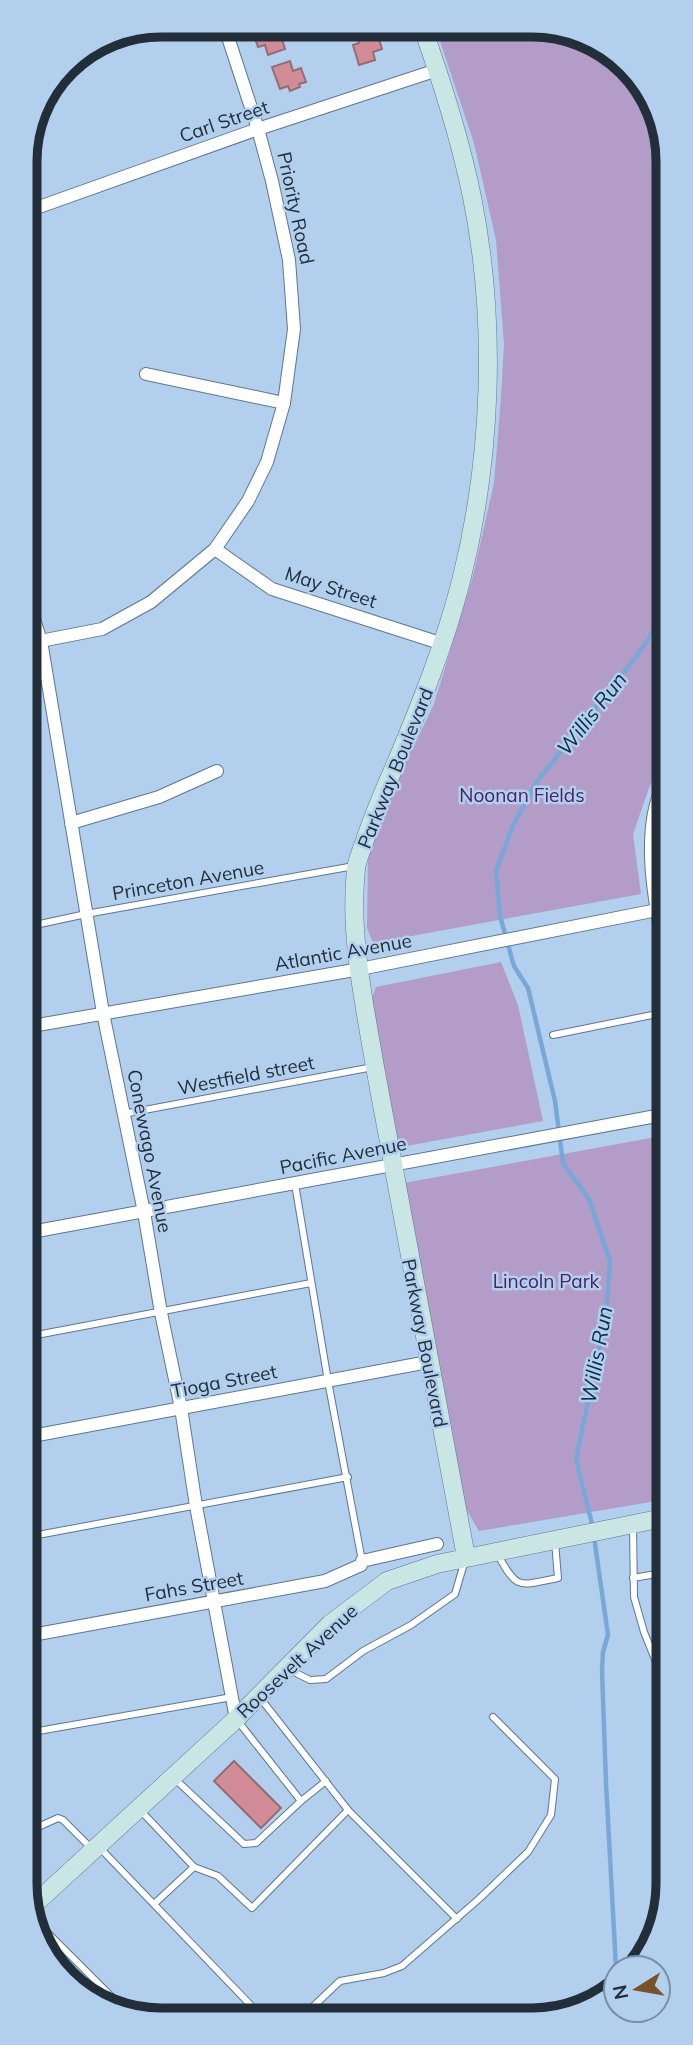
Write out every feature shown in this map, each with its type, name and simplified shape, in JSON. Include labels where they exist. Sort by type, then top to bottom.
[{"type":"street","name":"Priority Road","points":[[37,642],[102,629],[151,602],[215,549],[248,501],[267,462],[284,403],[294,329],[289,260],[258,129],[228,37]]},
{"type":"street","name":"Parkway Boulevard","points":[[426,37],[447,96],[464,158],[480,243],[485,298],[487,386],[483,448],[461,581],[425,694],[373,817],[357,866],[355,914],[374,1067],[466,1557]]},
{"type":"street","name":"Carl Street","points":[[37,208],[258,129],[438,70]]},
{"type":"street","points":[[146,374],[284,403]]},
{"type":"street","name":"May Street","points":[[215,549],[272,589],[443,644]]},
{"type":"street","name":"Conewago Avenue","points":[[37,628],[103,1013],[181,1408],[236,1719]]},
{"type":"street","points":[[71,823],[159,797],[217,771]]},
{"type":"street","points":[[656,826],[650,849],[656,882]]},
{"type":"street","name":"Atlantic Avenue","points":[[37,1025],[360,969],[656,910]]},
{"type":"street","name":"Pacific Avenue","points":[[37,1231],[656,1116]]},
{"type":"street","name":"Tioga Street","points":[[37,1435],[428,1362]]},
{"type":"street","name":"Roosevelt Avenue","points":[[38,1902],[236,1719],[330,1624],[387,1581],[437,1564],[496,1550],[656,1519]]},
{"type":"street","name":"Fahs Street","points":[[37,1634],[325,1581],[361,1565],[362,1561],[437,1544]]},
{"type":"lane","name":"Princeton Avenue","points":[[37,925],[357,866]]},
{"type":"lane","points":[[553,1035],[656,1014]]},
{"type":"lane","name":"Westfield street","points":[[123,1114],[374,1067]]},
{"type":"lane","points":[[295,1184],[362,1561]]},
{"type":"lane","points":[[37,1335],[311,1283]]},
{"type":"lane","points":[[37,1535],[348,1477]]},
{"type":"lane","points":[[625,1525],[634,1597],[656,1662]]},
{"type":"lane","points":[[496,1550],[510,1578],[522,1584],[558,1578],[554,1538]]},
{"type":"lane","points":[[286,1668],[310,1680],[326,1679],[363,1651],[411,1625],[455,1594],[466,1557]]},
{"type":"lane","points":[[633,1578],[656,1574]]},
{"type":"lane","points":[[258,1696],[348,1810],[457,1919]]},
{"type":"lane","points":[[37,1731],[232,1697]]},
{"type":"lane","points":[[311,2008],[340,1980],[384,1973],[402,1966],[528,1852],[551,1815],[555,1779],[493,1717]]},
{"type":"lane","points":[[236,1719],[301,1801]]},
{"type":"lane","points":[[173,1777],[244,1844],[256,1843],[326,1780]]},
{"type":"lane","points":[[138,1808],[194,1867],[218,1876],[252,1908],[348,1810]]},
{"type":"lane","points":[[37,1827],[58,1818],[63,1820],[154,1904],[254,2008]]},
{"type":"lane","points":[[154,1904],[194,1867]]},
{"type":"lane","points":[[45,1929],[114,1999]]},
{"type":"green space","name":"Noonan Fields","points":[[439,37],[549,38],[580,46],[608,62],[631,85],[650,121],[654,136],[656,772],[633,834],[641,894],[373,943],[367,928],[368,859],[391,793],[434,704],[473,576],[494,483],[504,344],[496,240],[474,143]]},
{"type":"green space","points":[[501,962],[518,1005],[543,1121],[401,1147],[396,1136],[371,1001],[376,987]]},
{"type":"green space","name":"Lincoln Park","points":[[656,1137],[656,1501],[479,1531],[466,1509],[404,1183]]},
{"type":"building","points":[[255,37],[281,37],[285,49],[268,55],[265,45],[258,47]]},
{"type":"building","points":[[357,37],[378,37],[382,49],[373,52],[375,60],[359,65],[353,45],[359,43]]},
{"type":"building","points":[[290,61],[293,71],[301,68],[306,82],[290,91],[288,86],[280,89],[272,67]]},
{"type":"building","points":[[234,1761],[281,1808],[261,1828],[214,1781]]},
{"type":"waterway","name":"Willis Run","points":[[593,1528],[576,1459],[606,1315],[610,1261],[589,1199],[563,1163],[555,1101],[528,988],[514,966],[500,916],[496,871],[514,823],[538,780],[636,657],[656,624]]},
{"type":"waterway","name":"Willis Run","points":[[594,1537],[608,1635],[602,1670],[615,1954]]}]
